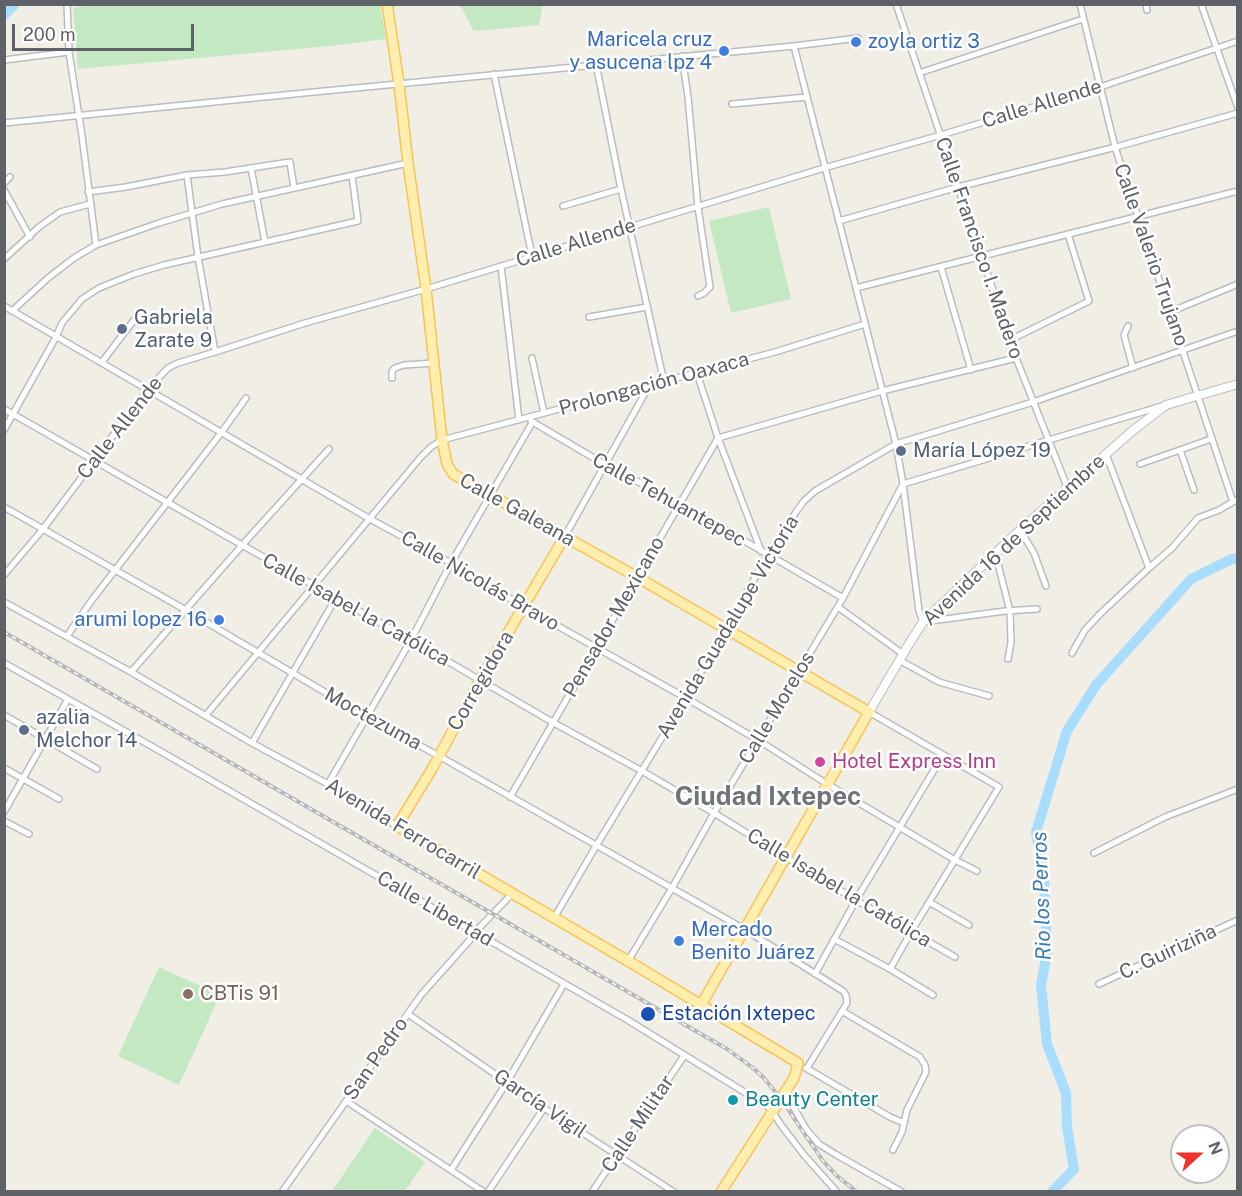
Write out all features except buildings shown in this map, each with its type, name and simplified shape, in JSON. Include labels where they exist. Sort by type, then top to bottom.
[{"type":"main road","name":"Calle Galeana","points":[[387,4],[426,289],[442,440],[447,464],[453,474],[638,577],[869,711]]},
{"type":"main road","name":"Corregidora","points":[[397,826],[565,536]]},
{"type":"main road","name":"Avenida 16 de Septiembre","points":[[701,1005],[869,711]]},
{"type":"main road","name":"Avenida Ferrocarril","points":[[397,826],[798,1063]]},
{"type":"main road","points":[[721,1191],[794,1078],[798,1063]]},
{"type":"street","points":[[67,4],[69,52],[96,245]]},
{"type":"street","name":"Calle Valerio Trujano","points":[[1080,4],[1115,147],[1184,350],[1211,439],[1235,500]]},
{"type":"street","points":[[1201,4],[1238,108]]},
{"type":"street","name":"Calle Francisco I. Madero","points":[[898,5],[1016,358],[1068,489]]},
{"type":"street","points":[[919,73],[1083,19]]},
{"type":"street","points":[[4,123],[858,38]]},
{"type":"street","name":"Calle Allende","points":[[4,575],[43,529],[148,389],[168,368],[178,363],[532,255],[1100,87],[1238,41]]},
{"type":"street","points":[[794,46],[896,444],[919,611],[923,622],[1037,609]]},
{"type":"street","points":[[4,60],[69,52]]},
{"type":"street","points":[[682,56],[698,207],[710,287],[698,296]]},
{"type":"street","points":[[596,64],[629,227],[664,382]]},
{"type":"street","points":[[494,74],[532,255]]},
{"type":"street","points":[[732,104],[807,97]]},
{"type":"street","points":[[839,221],[1238,113]]},
{"type":"street","points":[[88,192],[126,188],[187,175],[290,162],[294,188]]},
{"type":"street","points":[[12,311],[33,290],[66,264],[96,245],[222,204],[408,163]]},
{"type":"street","points":[[251,168],[265,242]]},
{"type":"street","points":[[187,175],[198,257],[215,352]]},
{"type":"street","points":[[4,430],[62,323],[82,299],[99,288],[134,274],[198,257],[358,221],[352,176]]},
{"type":"street","points":[[4,183],[10,177]]},
{"type":"street","points":[[563,207],[621,189]]},
{"type":"street","points":[[4,190],[30,237]]},
{"type":"street","points":[[856,288],[1238,190]]},
{"type":"street","points":[[4,259],[39,227],[60,212],[90,204]]},
{"type":"street","points":[[1010,340],[1089,301],[1068,234]]},
{"type":"street","points":[[501,266],[519,420]]},
{"type":"street","points":[[941,267],[971,370]]},
{"type":"street","points":[[1170,312],[1238,284]]},
{"type":"street","name":"Calle Nicolás Bravo","points":[[4,306],[370,519],[686,698],[827,784],[977,871]]},
{"type":"street","points":[[589,317],[647,307]]},
{"type":"street","points":[[102,362],[134,320]]},
{"type":"street","name":"Prolongación Oaxaca","points":[[442,440],[775,352],[865,324]]},
{"type":"street","points":[[1128,326],[1124,335],[1133,368]]},
{"type":"street","name":"Avenida Guadalupe Victoria","points":[[554,918],[686,698],[768,555],[804,501],[815,491],[896,444],[1033,402],[1238,331]]},
{"type":"street","points":[[532,358],[544,413]]},
{"type":"street","points":[[718,438],[882,391],[1016,358]]},
{"type":"street","points":[[393,378],[392,371],[395,368],[404,365],[434,363]]},
{"type":"street","points":[[697,373],[718,438],[761,551]]},
{"type":"street","name":"Avenida 16 de Septiembre","points":[[869,711],[923,622],[1020,530],[1106,454],[1166,405],[1238,384]]},
{"type":"street","points":[[565,536],[649,386]]},
{"type":"street","points":[[67,636],[246,398]]},
{"type":"street","points":[[903,484],[1166,405]]},
{"type":"street","name":"Calle Isabel la Católica","points":[[4,409],[642,771],[955,957]]},
{"type":"street","name":"Calle Tehuantepec","points":[[528,417],[532,423],[843,597]]},
{"type":"street","points":[[328,784],[532,423]]},
{"type":"street","name":"Pensador Mexicano","points":[[510,797],[718,438]]},
{"type":"street","points":[[1140,464],[1211,439]]},
{"type":"street","points":[[206,715],[420,458],[442,440]]},
{"type":"street","points":[[131,672],[184,609],[329,449]]},
{"type":"street","points":[[1180,450],[1194,490]]},
{"type":"street","points":[[1106,454],[1149,568]]},
{"type":"street","name":"Calle Morelos","points":[[628,961],[838,607],[903,484]]},
{"type":"street","points":[[1072,653],[1085,630],[1100,614],[1172,548],[1198,519],[1235,500]]},
{"type":"street","name":"Moctezuma","points":[[4,507],[184,609],[367,717],[744,929],[843,990],[847,999],[842,1011]]},
{"type":"street","points":[[1020,530],[1034,553],[1046,586]]},
{"type":"street","points":[[994,555],[1010,611],[1011,642],[1008,659]]},
{"type":"street","points":[[252,742],[336,598]]},
{"type":"street","name":"Avenida Ferrocarril","points":[[4,602],[328,784],[397,826]]},
{"type":"street","points":[[838,607],[901,657],[939,682],[989,696]]},
{"type":"street","name":"Calle Libertad","points":[[4,663],[626,1019],[767,1106],[804,1155],[837,1191]]},
{"type":"street","points":[[4,812],[68,699]]},
{"type":"street","points":[[869,711],[999,787],[890,969]]},
{"type":"street","points":[[4,715],[97,768]]},
{"type":"street","points":[[815,974],[899,826],[943,755]]},
{"type":"street","points":[[4,768],[59,799]]},
{"type":"street","points":[[1094,853],[1165,817],[1238,789]]},
{"type":"street","points":[[4,821],[29,834]]},
{"type":"street","name":"San Pedro","points":[[285,1190],[421,995],[478,928],[512,894]]},
{"type":"street","points":[[929,902],[969,925]]},
{"type":"street","name":"C. Guiriziña","points":[[1099,984],[1238,920]]},
{"type":"street","points":[[834,939],[933,994]]},
{"type":"street","points":[[450,1170],[507,1082],[564,984]]},
{"type":"street","points":[[807,1068],[842,1011],[920,1057],[926,1072],[907,1110],[902,1132],[893,1150]]},
{"type":"street","name":"García Vigil","points":[[408,1014],[544,1108],[674,1191]]},
{"type":"street","name":"Calle Militar","points":[[592,1191],[684,1056]]},
{"type":"street","points":[[798,1063],[904,1123]]},
{"type":"street","points":[[785,1092],[806,1130],[819,1144],[903,1191]]},
{"type":"street","points":[[346,1101],[450,1170],[486,1191],[544,1108]]},
{"type":"green space","points":[[96,4],[380,5],[386,39],[78,69],[73,8]]},
{"type":"green space","points":[[460,5],[543,5],[539,25],[477,31],[473,30]]},
{"type":"green space","points":[[769,207],[791,299],[731,313],[709,221]]},
{"type":"green space","points":[[159,967],[220,995],[179,1085],[118,1056]]},
{"type":"green space","points":[[375,1128],[425,1162],[405,1191],[332,1191]]},
{"type":"waterway","points":[[4,15],[15,4]]},
{"type":"waterway","name":"Rio los Perros","points":[[1052,1192],[1074,1169],[1067,1127],[1066,1093],[1047,1044],[1041,985],[1047,952],[1044,880],[1036,832],[1067,731],[1096,685],[1191,579],[1238,558]]},
{"type":"railway","points":[[4,632],[727,1049],[764,1078],[823,1161],[857,1192]]},
{"type":"place","name":"zoyla ortiz 3","points":[[856,42]]},
{"type":"place","name":"Maricela cruz y asucena lpz 4","points":[[724,51]]},
{"type":"place","name":"Gabriela Zarate 9","points":[[122,329]]},
{"type":"place","name":"María López 19","points":[[901,451]]},
{"type":"place","name":"arumi lopez 16","points":[[219,620]]},
{"type":"place","name":"azalia Melchor 14","points":[[24,730]]},
{"type":"place","name":"Hotel Express Inn","points":[[820,762]]},
{"type":"place","name":"Mercado Benito Juárez","points":[[679,941]]},
{"type":"place","name":"CBTis 91","points":[[188,994]]},
{"type":"place","name":"Estación Ixtepec","points":[[648,1014]]},
{"type":"place","name":"Beauty Center","points":[[733,1100]]},
{"type":"district","name":"Ciudad Ixtepec","points":[[768,797]]}]
